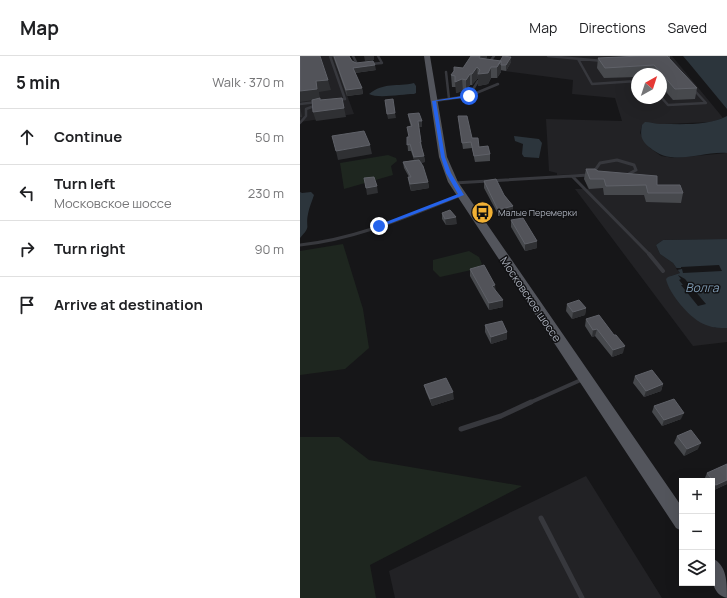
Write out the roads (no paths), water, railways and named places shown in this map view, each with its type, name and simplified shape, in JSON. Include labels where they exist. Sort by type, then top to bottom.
[{"type":"main road","name":"Московское шоссе","points":[[427,56],[443,157],[454,183],[679,518]]},
{"type":"main road","points":[[715,571],[727,589]]},
{"type":"lane","points":[[332,56],[330,56],[345,99],[333,100]]},
{"type":"lane","points":[[353,56],[357,66],[363,65]]},
{"type":"lane","points":[[369,64],[382,63],[378,56]]},
{"type":"lane","points":[[487,67],[494,56]]},
{"type":"lane","points":[[548,56],[604,61]]},
{"type":"lane","points":[[578,58],[592,84],[631,82]]},
{"type":"lane","points":[[446,72],[449,99]]},
{"type":"lane","points":[[469,96],[478,81]]},
{"type":"lane","points":[[434,101],[469,96],[498,84]]},
{"type":"lane","points":[[666,104],[668,106],[706,103],[691,88]]},
{"type":"lane","points":[[300,104],[320,103],[306,110],[306,116],[300,123]]},
{"type":"lane","points":[[592,175],[600,163],[611,160],[624,160],[634,165],[636,170],[620,178],[627,178]]},
{"type":"lane","points":[[454,183],[599,175]]},
{"type":"lane","points":[[572,176],[656,261],[663,271]]},
{"type":"lane","points":[[300,246],[326,243],[343,238],[461,195]]},
{"type":"lane","points":[[461,429],[501,416],[585,378]]},
{"type":"lane","points":[[541,518],[582,598]]},
{"type":"water","points":[[683,56],[727,56],[727,109],[689,63]]},
{"type":"water","points":[[414,83],[416,86],[416,93],[414,94],[378,96],[369,94],[385,86]]},
{"type":"water","points":[[727,116],[727,153],[677,158],[667,157],[649,147],[644,142],[642,137],[642,125],[645,122],[661,124],[695,124],[720,119]]},
{"type":"water","points":[[514,136],[539,139],[542,143],[539,158],[524,157],[522,154],[523,144],[515,141]]},
{"type":"water","points":[[300,192],[311,192],[314,195],[308,212],[307,229],[300,238]]},
{"type":"water","name":"Волга","points":[[727,239],[727,328],[716,328],[706,325],[694,318],[676,299],[671,292],[666,279],[680,273],[673,263],[660,254],[656,245],[663,240]]},
{"type":"place","name":"Малые Перемерки","points":[[482,212]]}]
